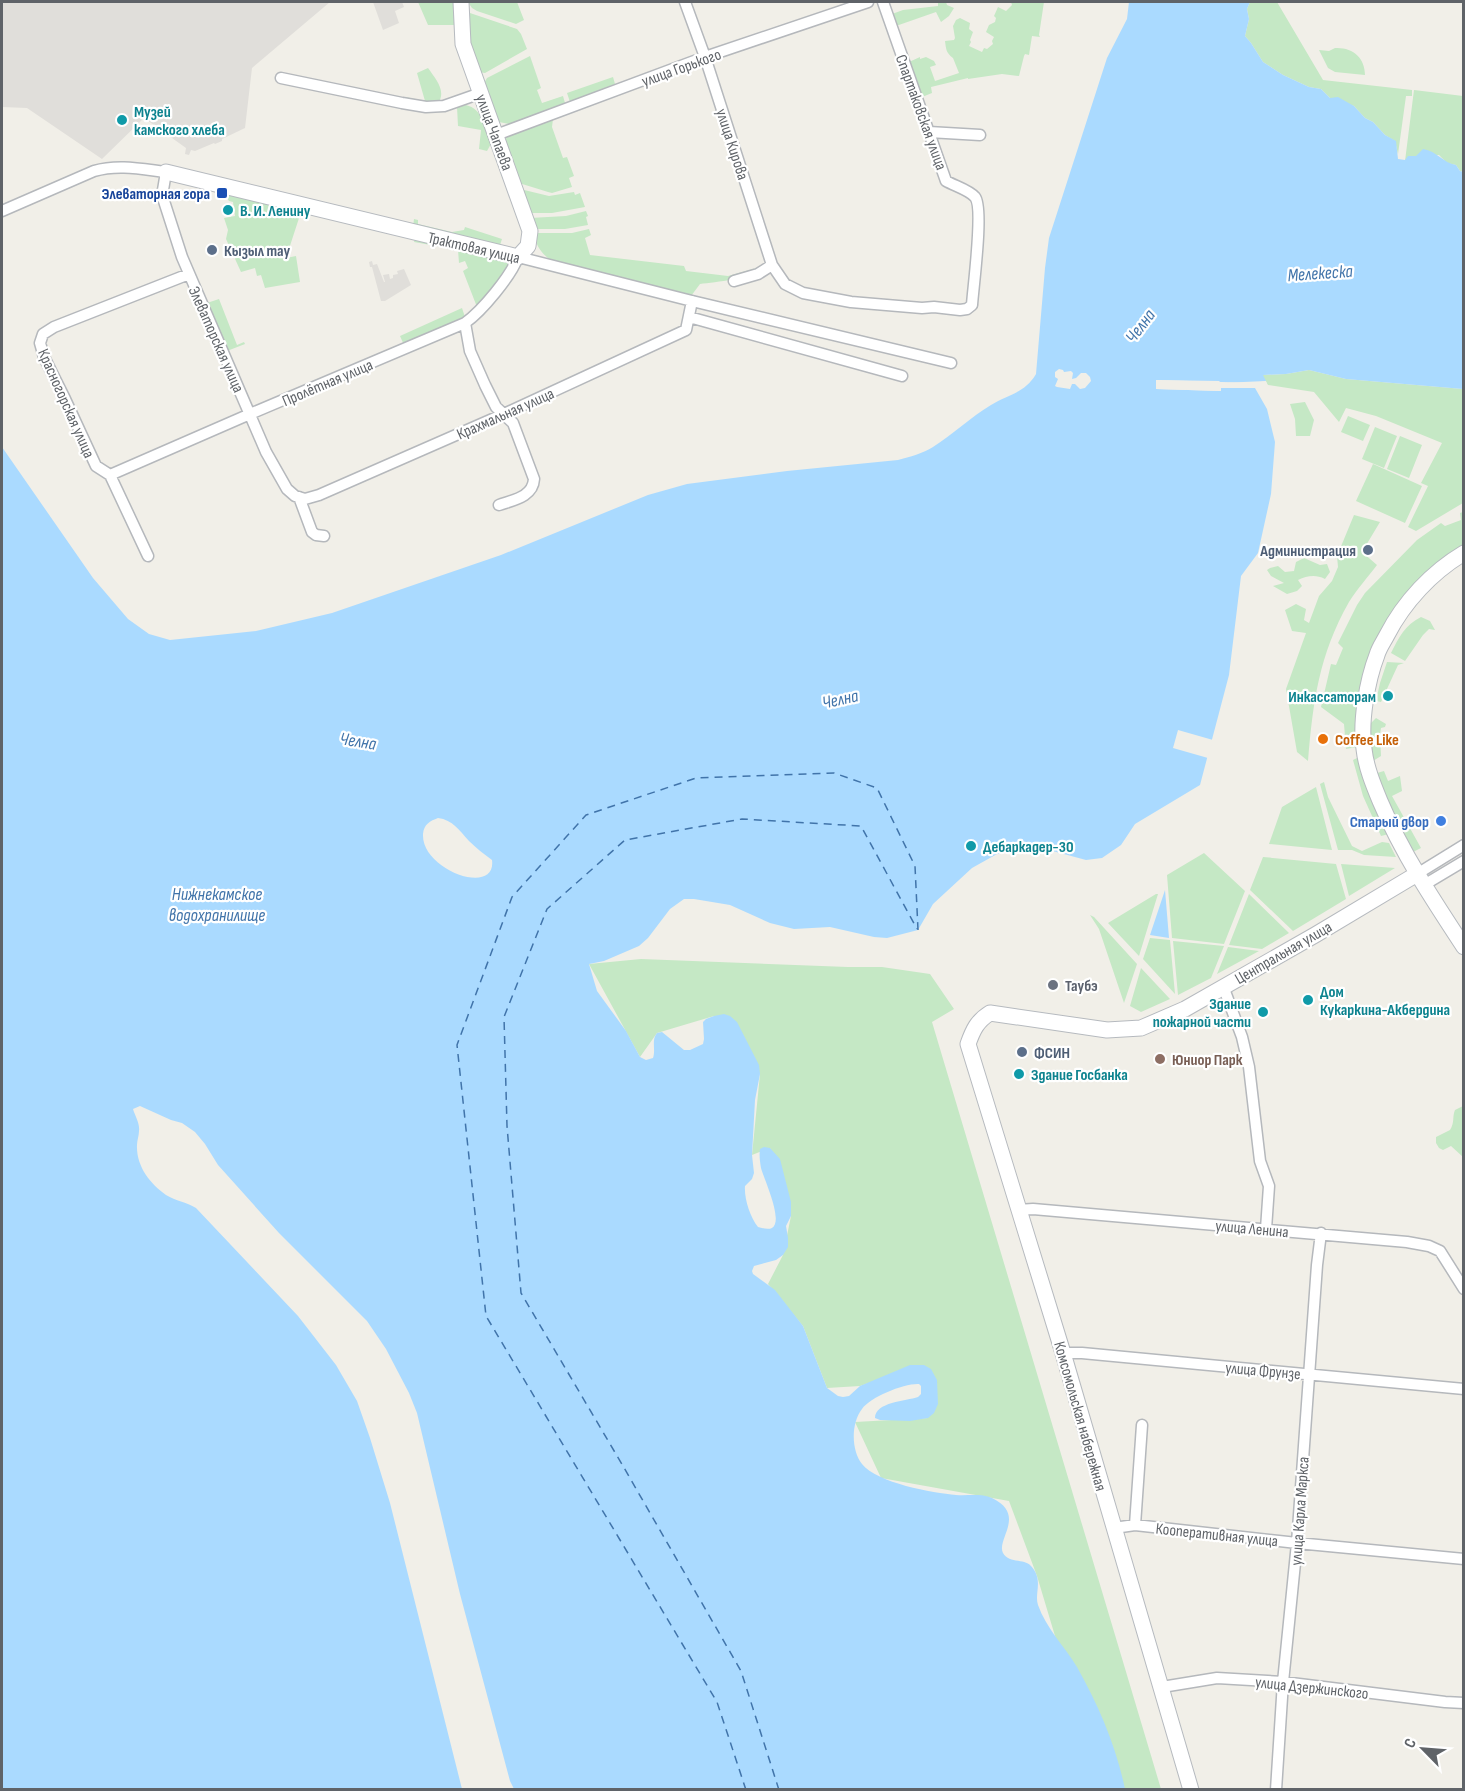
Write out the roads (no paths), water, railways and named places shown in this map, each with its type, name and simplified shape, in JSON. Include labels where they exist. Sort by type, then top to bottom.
[{"type":"street","name":"улица Чапаева","points":[[461,2],[463,44],[530,231],[528,246],[518,257]]},
{"type":"street","name":"улица Кирова","points":[[685,2],[772,265],[785,284]]},
{"type":"street","name":"улица Горького","points":[[496,135],[705,57],[868,2]]},
{"type":"street","name":"Спартаковская улица","points":[[785,284],[803,293],[851,302],[960,310],[972,305],[979,206],[974,196],[946,180],[883,2]]},
{"type":"street","points":[[281,78],[426,107],[444,106],[481,93]]},
{"type":"street","points":[[929,132],[980,135]]},
{"type":"street","name":"Трактовая улица","points":[[2,211],[94,171],[106,168],[124,167],[166,172],[518,257],[692,302],[951,363]]},
{"type":"street","name":"Элеваторская улица","points":[[166,172],[163,190],[165,205],[189,274],[266,452],[287,489],[297,496],[312,532],[324,536]]},
{"type":"street","name":"Пролётная улица","points":[[110,475],[465,323],[472,319],[490,298],[514,267],[518,257]]},
{"type":"street","points":[[734,281],[758,274],[772,265]]},
{"type":"street","name":"Красногорская улица","points":[[148,556],[110,475],[96,466],[44,357],[40,343],[43,334],[54,327],[189,274]]},
{"type":"street","points":[[692,302],[689,317],[902,376]]},
{"type":"street","name":"Крахмальная улица","points":[[297,496],[305,499],[319,495],[504,414],[686,330],[689,317]]},
{"type":"street","points":[[465,323],[470,351],[481,377],[496,407],[513,423],[534,479],[526,494],[499,505]]},
{"type":"street","points":[[1464,552],[1416,592],[1394,622],[1377,655],[1368,691],[1364,716],[1363,748],[1371,779],[1393,830],[1464,947]]},
{"type":"street","name":"Центральная улица","points":[[968,1044],[979,1020],[990,1012],[1107,1030],[1138,1029],[1185,1009],[1315,935],[1421,879],[1445,856],[1464,845]]},
{"type":"street","points":[[1445,856],[1452,868]]},
{"type":"street","points":[[1421,879],[1452,868],[1464,861]]},
{"type":"street","points":[[1223,986],[1242,1037],[1249,1067],[1260,1161],[1269,1186],[1266,1229]]},
{"type":"street","name":"Комсомольская набережная","points":[[968,1044],[1063,1353],[1191,1790]]},
{"type":"street","name":"улица Ленина","points":[[1018,1210],[1033,1209],[1407,1242],[1429,1246],[1440,1251],[1464,1289]]},
{"type":"street","name":"улица Карла Маркса","points":[[1276,1790],[1321,1233]]},
{"type":"street","name":"улица Фрунзе","points":[[1063,1353],[1464,1389]]},
{"type":"street","points":[[1135,1525],[1142,1425]]},
{"type":"street","name":"Кооперативная улица","points":[[1114,1528],[1135,1525],[1464,1559]]},
{"type":"street","name":"улица Дзержинского","points":[[1162,1687],[1217,1678],[1283,1682],[1464,1703]]},
{"type":"water","name":"Нижнекамское водохранилище","points":[[1129,2],[1250,2],[1247,9],[1249,19],[1245,36],[1263,62],[1283,75],[1309,87],[1321,89],[1330,98],[1338,97],[1354,106],[1385,135],[1396,141],[1398,159],[1405,160],[1408,156],[1416,156],[1423,149],[1456,165],[1463,172],[1463,389],[1346,379],[1309,370],[1263,375],[1266,381],[1255,383],[1156,380],[1156,389],[1220,391],[1221,388],[1255,388],[1267,409],[1275,442],[1271,494],[1258,553],[1241,576],[1229,675],[1200,785],[1135,824],[1121,845],[1102,858],[1086,860],[1049,850],[1022,850],[997,854],[972,868],[933,904],[918,930],[887,938],[830,927],[794,929],[770,923],[730,905],[684,899],[670,909],[639,946],[604,961],[589,964],[597,991],[626,1031],[640,1057],[646,1060],[653,1058],[654,1039],[657,1033],[662,1032],[684,1050],[690,1050],[703,1044],[703,1022],[706,1019],[724,1014],[737,1022],[759,1065],[760,1074],[755,1100],[752,1155],[754,1173],[745,1186],[748,1207],[758,1227],[770,1229],[775,1224],[775,1209],[760,1163],[760,1149],[764,1147],[770,1148],[780,1159],[791,1202],[791,1216],[786,1226],[788,1247],[776,1260],[754,1266],[753,1274],[775,1290],[803,1326],[827,1388],[838,1396],[849,1396],[860,1386],[910,1365],[924,1365],[931,1369],[937,1380],[938,1404],[934,1413],[928,1418],[910,1421],[875,1418],[876,1413],[885,1405],[918,1397],[921,1394],[919,1384],[897,1388],[872,1400],[858,1415],[854,1429],[854,1444],[858,1458],[869,1471],[892,1482],[934,1492],[988,1496],[1008,1512],[1009,1519],[1003,1541],[1003,1553],[1009,1559],[1025,1562],[1035,1571],[1038,1581],[1037,1600],[1041,1613],[1077,1667],[1093,1696],[1112,1742],[1125,1789],[514,1789],[460,1594],[417,1413],[386,1349],[367,1321],[279,1233],[218,1165],[195,1132],[182,1123],[140,1106],[133,1109],[139,1128],[137,1153],[145,1174],[166,1195],[196,1208],[298,1316],[336,1365],[357,1401],[390,1503],[462,1789],[2,1789],[2,447],[93,578],[128,619],[149,634],[170,640],[256,631],[332,613],[501,555],[648,495],[687,484],[898,460],[921,453],[933,447],[991,405],[1022,389],[1036,374],[1049,238],[1107,58],[1127,19]],"holes":[[[1059,369],[1064,372],[1071,371],[1072,379],[1081,373],[1086,373],[1091,381],[1085,388],[1080,389],[1075,384],[1072,384],[1070,389],[1057,387],[1055,386],[1058,379],[1055,377],[1055,372]],[[438,818],[452,823],[472,844],[492,860],[490,871],[483,877],[472,878],[445,868],[434,858],[426,847],[423,834],[428,823]]]},
{"type":"water","points":[[1165,890],[1169,938],[1150,935]]},
{"type":"place","name":"Музей камского хлеба","points":[[122,120]]},
{"type":"place","name":"Элеваторная гора","points":[[222,193]]},
{"type":"place","name":"В. И. Ленину","points":[[228,210]]},
{"type":"place","name":"Кызыл тау","points":[[212,250]]},
{"type":"place","name":"Администрация","points":[[1368,550]]},
{"type":"place","name":"Инкассаторам","points":[[1388,696]]},
{"type":"place","name":"Coffee Like","points":[[1323,739]]},
{"type":"place","name":"Старый двор","points":[[1441,821]]},
{"type":"place","name":"Дебаркадер-30","points":[[971,846]]},
{"type":"place","name":"Таубэ","points":[[1053,985]]},
{"type":"place","name":"Дом Кукаркина-Акбердина","points":[[1308,1000]]},
{"type":"place","name":"Здание пожарной части","points":[[1263,1012]]},
{"type":"place","name":"ФСИН","points":[[1022,1052]]},
{"type":"place","name":"Юниор Парк","points":[[1160,1059]]},
{"type":"place","name":"Здание Госбанка","points":[[1019,1074]]},
{"type":"water label","name":"Мелекеска","points":[[1320,273]]},
{"type":"water label","name":"Челна","points":[[1140,326]]},
{"type":"water label","name":"Челна","points":[[840,699]]},
{"type":"water label","name":"Челна","points":[[358,741]]}]
